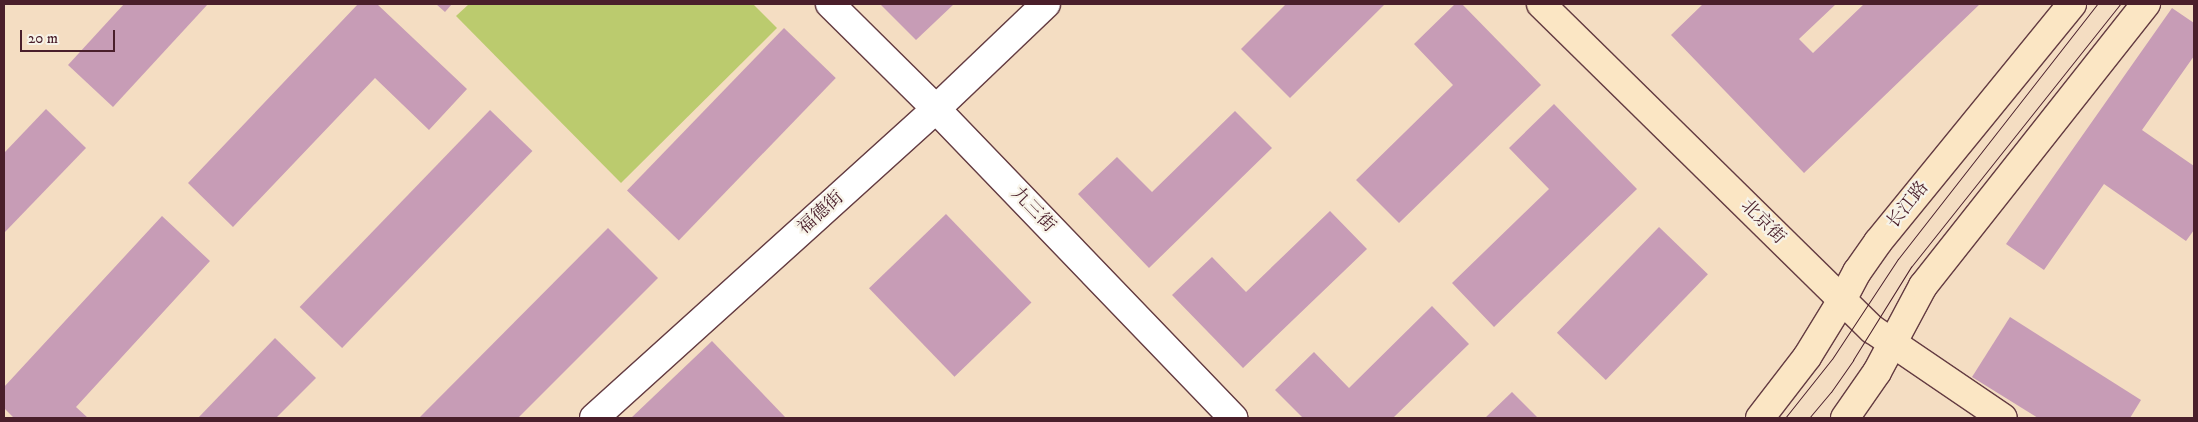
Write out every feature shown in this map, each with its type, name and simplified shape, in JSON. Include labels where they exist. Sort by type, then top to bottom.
[{"type":"main road","name":"北京街","points":[[1541,4],[1872,328],[2003,418]]},
{"type":"main road","name":"长江路","points":[[1760,418],[1807,358],[1857,272],[1878,242],[2072,4]]},
{"type":"main road","points":[[1845,418],[1877,372],[1923,286],[2146,4]]},
{"type":"street","name":"九三街","points":[[830,4],[936,109],[1233,418]]},
{"type":"street","name":"福德街","points":[[594,418],[936,109],[1046,4]]},
{"type":"green space","points":[[469,4],[753,4],[777,28],[621,183],[456,16]]},
{"type":"building","points":[[124,4],[208,4],[113,107],[68,65]]},
{"type":"building","points":[[358,4],[377,4],[467,89],[429,130],[375,78],[233,227],[188,183]]},
{"type":"building","points":[[436,4],[452,4],[445,12]]},
{"type":"building","points":[[880,4],[954,4],[916,40]]},
{"type":"building","points":[[1286,4],[1385,4],[1290,98],[1241,49]]},
{"type":"building","points":[[1455,4],[1462,4],[1541,85],[1399,223],[1356,180],[1453,85],[1414,44]]},
{"type":"building","points":[[1703,4],[1836,4],[1799,39],[1813,53],[1864,4],[1980,4],[1804,173],[1671,35]]},
{"type":"building","points":[[2172,8],[2194,23],[2194,56],[2142,130],[2194,166],[2194,230],[2186,241],[2104,184],[2044,270],[2006,244]]},
{"type":"building","points":[[784,28],[836,78],[679,241],[627,191]]},
{"type":"building","points":[[1554,104],[1637,189],[1494,327],[1452,283],[1549,189],[1509,148]]},
{"type":"building","points":[[46,109],[86,148],[4,233],[4,153]]},
{"type":"building","points":[[490,110],[532,151],[342,348],[300,307]]},
{"type":"building","points":[[1235,111],[1272,148],[1149,268],[1078,194],[1117,157],[1152,192]]},
{"type":"building","points":[[1330,211],[1367,249],[1243,368],[1172,295],[1212,257],[1246,292]]},
{"type":"building","points":[[946,214],[1031,302],[954,377],[869,288]]},
{"type":"building","points":[[162,216],[210,261],[76,407],[88,418],[14,418],[4,408],[4,387]]},
{"type":"building","points":[[1659,227],[1708,274],[1606,380],[1557,333]]},
{"type":"building","points":[[608,228],[658,278],[518,418],[419,418]]},
{"type":"building","points":[[1432,306],[1469,344],[1393,418],[1303,418],[1275,390],[1314,352],[1349,388]]},
{"type":"building","points":[[2010,317],[2141,400],[2130,418],[2038,418],[1972,377]]},
{"type":"building","points":[[275,338],[316,378],[276,418],[198,418]]},
{"type":"building","points":[[712,341],[786,418],[631,418]]},
{"type":"building","points":[[1512,392],[1538,418],[1485,418]]},
{"type":"tram line","points":[[1785,418],[1832,359],[1898,259],[2097,4]]},
{"type":"tram line","points":[[1809,418],[1831,392],[1853,360],[1911,267],[2120,4]]}]
